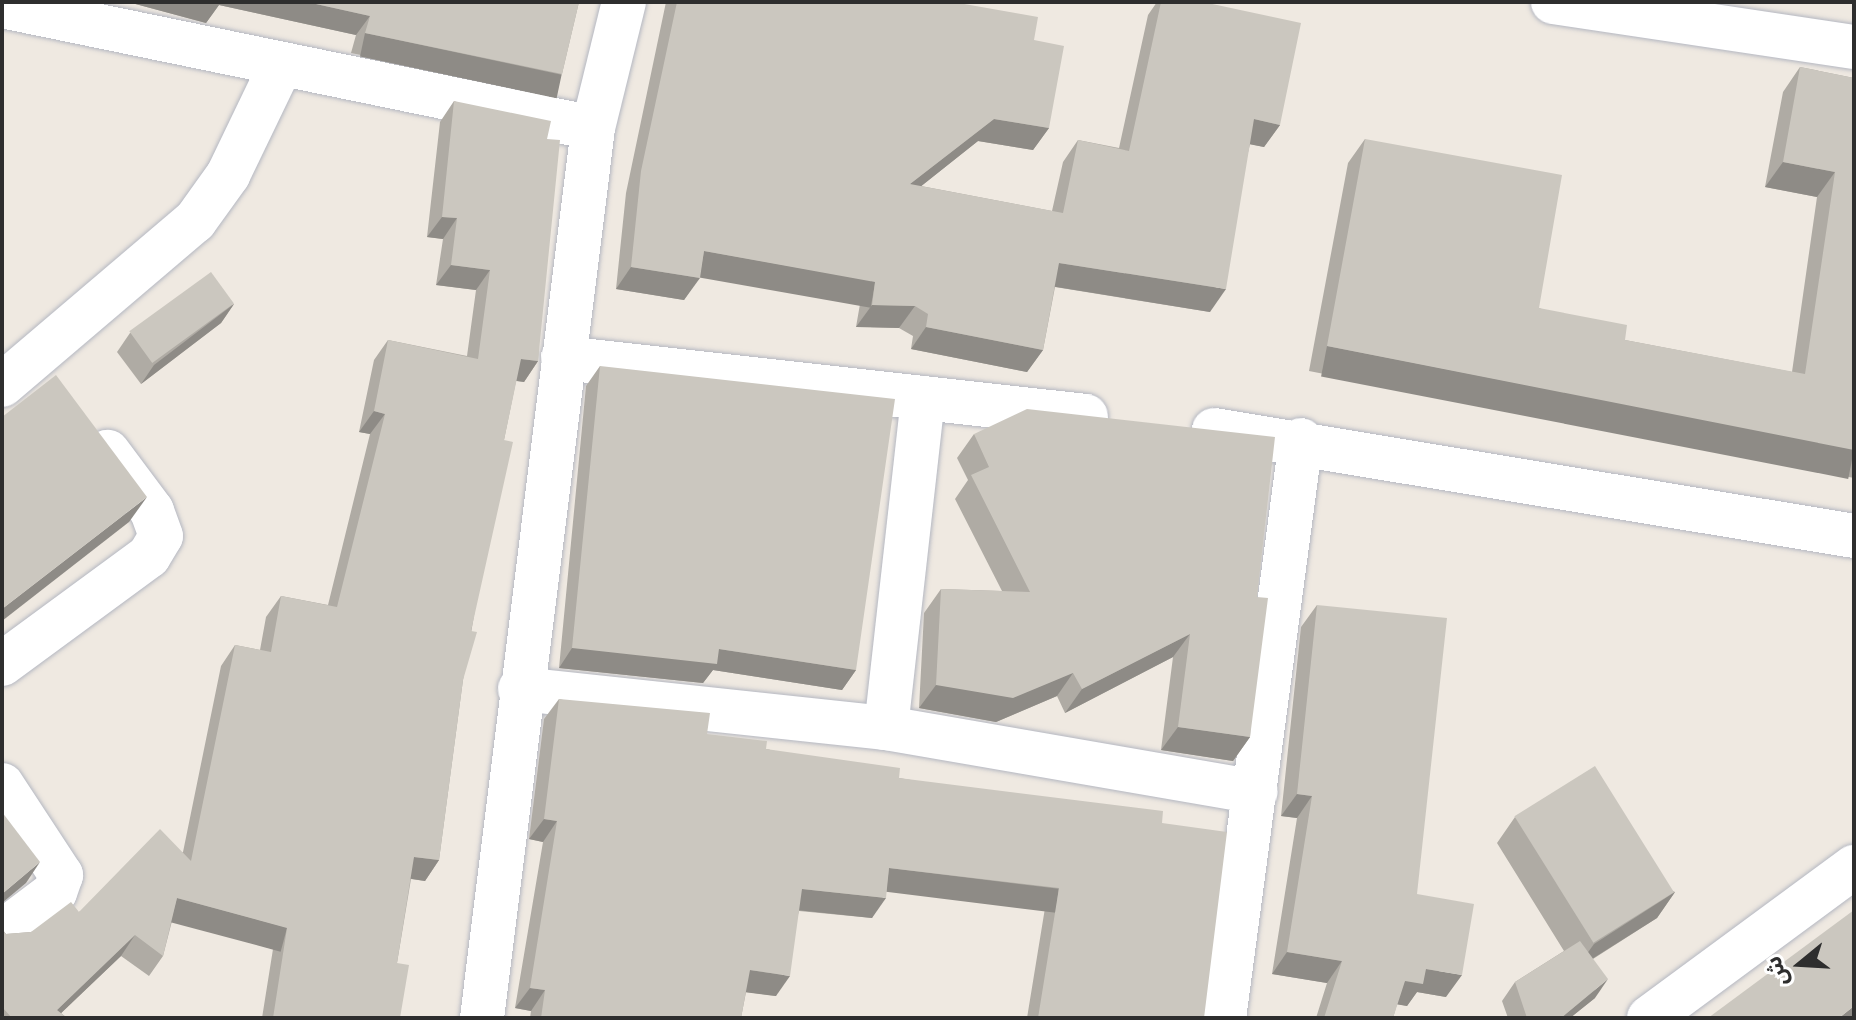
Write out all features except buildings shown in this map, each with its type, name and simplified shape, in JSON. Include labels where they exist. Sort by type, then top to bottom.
[{"type":"street","points":[[482,1018],[520,689],[593,128],[624,2]]},
{"type":"street","points":[[1553,2],[1854,47]]},
{"type":"street","points":[[2,6],[280,67],[593,128]]},
{"type":"street","points":[[2,385],[49,372],[195,221],[228,175],[280,67]]},
{"type":"street","points":[[563,358],[1128,421]]},
{"type":"street","points":[[886,728],[923,398]]},
{"type":"street","points":[[2,664],[149,556],[161,536],[152,511],[86,423]]},
{"type":"street","points":[[1175,426],[1301,440],[1854,536]]},
{"type":"street","points":[[1224,1018],[1301,440]]},
{"type":"street","points":[[520,689],[886,728],[1255,792]]},
{"type":"street","points":[[2,785],[61,875],[55,892],[2,932]]},
{"type":"street","points":[[1649,1018],[1854,867]]}]
